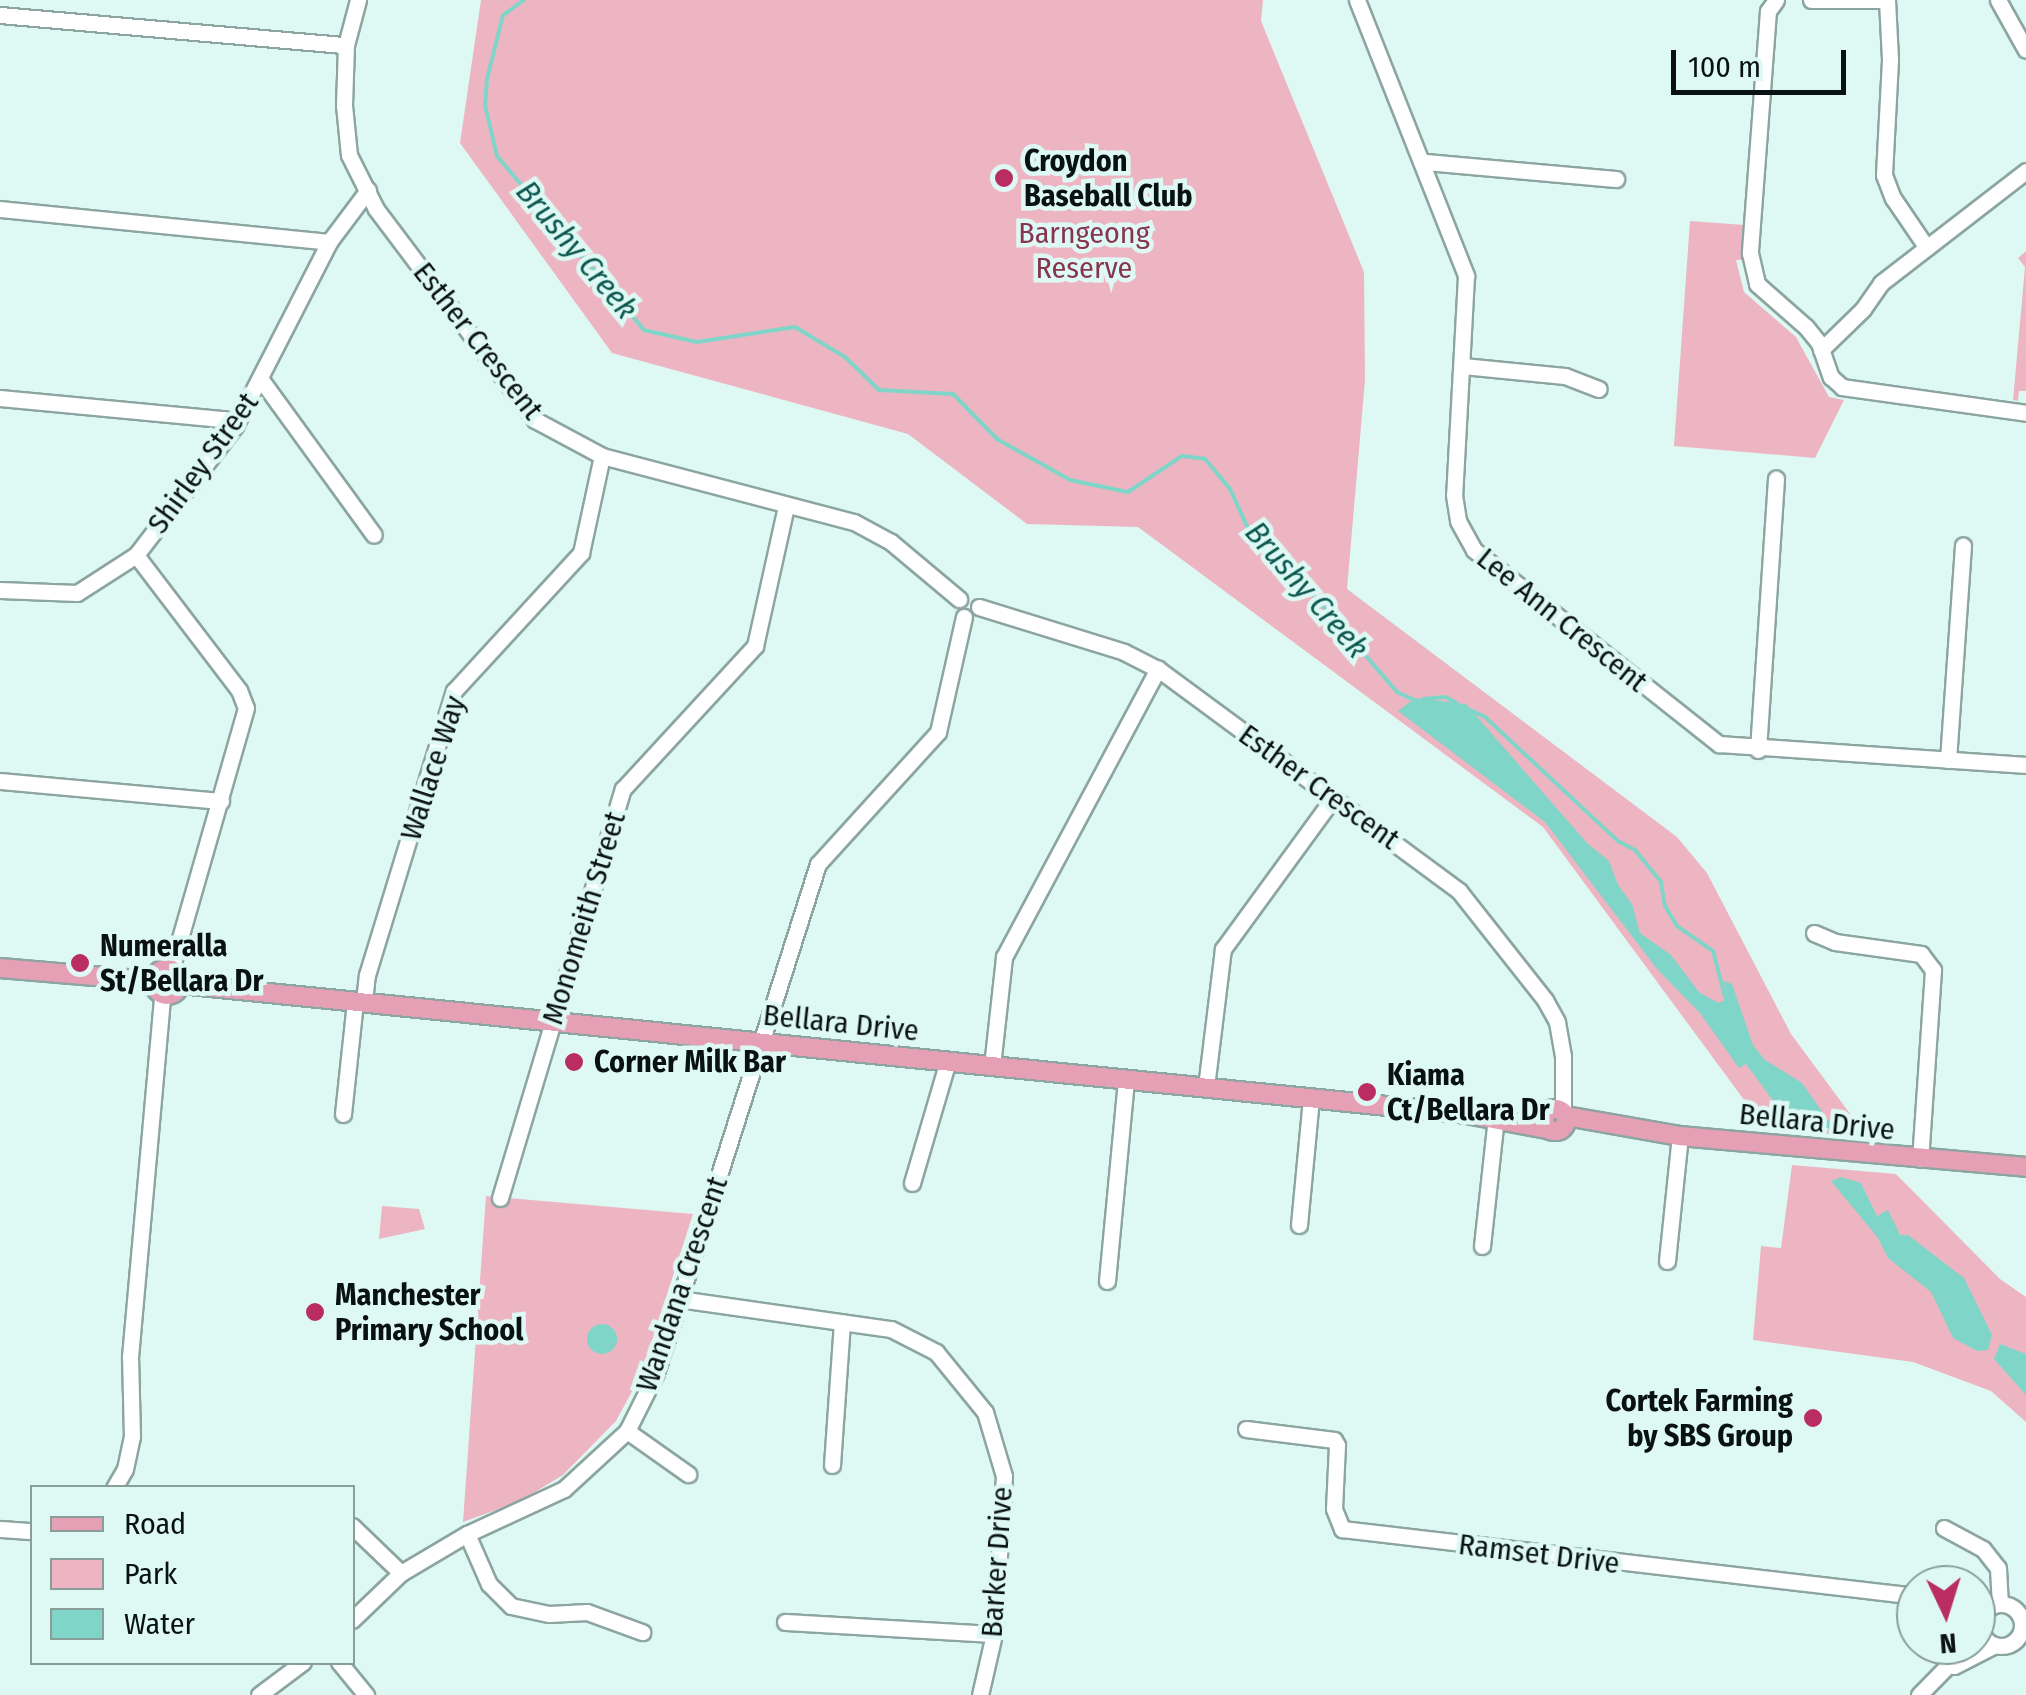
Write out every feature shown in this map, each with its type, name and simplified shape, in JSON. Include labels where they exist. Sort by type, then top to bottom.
[{"type":"main road","points":[[0,968],[157,988],[174,994],[176,977]]},
{"type":"main road","name":"Bellara Drive","points":[[176,977],[360,1002],[1496,1118],[1556,1118],[1680,1136],[1856,1154],[2026,1167]]},
{"type":"street","name":"Esther Crescent","points":[[358,0],[346,44],[344,105],[349,156],[376,209],[535,420],[602,456],[854,522],[892,542],[959,599]]},
{"type":"street","name":"Lee Ann Crescent","points":[[1357,0],[1466,276],[1454,496],[1458,521],[1474,550],[1708,738],[1728,746],[2026,766]]},
{"type":"street","points":[[1776,0],[1768,11],[1749,265],[1757,284],[1820,346],[1831,377],[1842,388],[2026,413]]},
{"type":"street","points":[[1812,0],[1883,0],[1888,35],[1884,174],[1912,223],[1930,245]]},
{"type":"street","points":[[1998,0],[2026,50]]},
{"type":"street","points":[[0,14],[346,44]]},
{"type":"street","points":[[1424,162],[1616,178]]},
{"type":"street","points":[[1820,346],[1846,326],[1881,283],[2026,170]]},
{"type":"street","name":"Shirley Street","points":[[0,590],[77,593],[136,555],[235,426],[330,242],[368,190]]},
{"type":"street","points":[[0,209],[330,242]]},
{"type":"street","points":[[1463,366],[1565,376],[1599,389]]},
{"type":"street","points":[[262,380],[374,535]]},
{"type":"street","points":[[0,398],[224,419],[235,426]]},
{"type":"street","name":"Wallace Way","points":[[343,1114],[360,1002],[454,691],[581,553],[602,456]]},
{"type":"street","points":[[1758,750],[1776,480]]},
{"type":"street","name":"Monomeith Street","points":[[500,1198],[623,790],[755,646],[786,506]]},
{"type":"street","points":[[1948,760],[1963,546]]},
{"type":"street","points":[[136,555],[244,700],[246,718],[220,801],[176,977]]},
{"type":"street","points":[[972,596],[979,607],[974,616],[964,617],[957,609],[959,599],[972,596]]},
{"type":"street","name":"Esther Crescent","points":[[979,607],[1124,652],[1158,669],[1459,891],[1552,1010],[1561,1035],[1562,1072],[1556,1118]]},
{"type":"street","name":"Wandana Crescent","points":[[355,1617],[401,1573],[467,1534],[564,1489],[627,1431],[656,1373],[818,864],[938,732],[964,617]]},
{"type":"street","points":[[992,1066],[1004,957],[1158,669]]},
{"type":"street","points":[[0,781],[220,801]]},
{"type":"street","points":[[1206,1087],[1222,949],[1333,798]]},
{"type":"street","points":[[1814,934],[1836,942],[1921,954],[1933,970],[1920,1160]]},
{"type":"street","points":[[116,1485],[125,1470],[132,1437],[130,1358],[157,988]]},
{"type":"street","points":[[912,1183],[948,1061]]},
{"type":"street","points":[[1108,1281],[1126,1079]]},
{"type":"street","points":[[1299,1225],[1311,1098]]},
{"type":"street","points":[[1482,1246],[1496,1118]]},
{"type":"street","points":[[1668,1261],[1680,1136]]},
{"type":"street","name":"Barker Drive","points":[[679,1299],[891,1329],[936,1352],[985,1412],[1004,1476],[994,1634],[980,1695]]},
{"type":"street","points":[[832,1465],[842,1322]]},
{"type":"street","name":"Ramset Drive","points":[[1246,1428],[1334,1440],[1338,1446],[1334,1509],[1342,1529],[1896,1594]]},
{"type":"street","points":[[627,1431],[688,1474]]},
{"type":"street","points":[[1944,1528],[1983,1549],[1996,1565]]},
{"type":"street","points":[[0,1529],[30,1531]]},
{"type":"street","points":[[355,1529],[401,1573]]},
{"type":"street","points":[[467,1534],[488,1584],[511,1606],[549,1614],[587,1612],[642,1632]]},
{"type":"street","points":[[1949,1668],[2018,1637],[2024,1626],[2013,1608],[1996,1606]]},
{"type":"street","points":[[785,1622],[994,1634]]},
{"type":"street","points":[[1996,1640],[2026,1650]]},
{"type":"street","points":[[259,1695],[299,1665]]},
{"type":"street","points":[[341,1665],[366,1695]]},
{"type":"street","points":[[1920,1695],[1951,1665]]},
{"type":"green space","name":"Barngeong Reserve","points":[[481,0],[1263,0],[1261,21],[1364,272],[1365,380],[1347,589],[1677,837],[1707,873],[1791,1034],[1868,1138],[1764,1127],[1543,827],[1138,527],[1027,524],[908,434],[612,353],[460,143]]},
{"type":"green space","points":[[1690,221],[1745,225],[1743,260],[1736,260],[1744,292],[1796,337],[1829,397],[1844,400],[1815,458],[1674,446]]},
{"type":"green space","points":[[2026,251],[2026,391],[2019,391],[2018,401],[2013,400],[2025,267],[2018,258]]},
{"type":"green space","points":[[1792,1165],[1896,1174],[2000,1279],[2026,1297],[2026,1422],[1991,1391],[1913,1362],[1753,1340],[1761,1246],[1781,1248]]},
{"type":"green space","points":[[486,1196],[693,1214],[641,1375],[616,1421],[563,1475],[520,1501],[463,1522]]},
{"type":"green space","points":[[382,1206],[419,1209],[425,1229],[379,1239]]},
{"type":"water","points":[[1415,698],[1466,704],[1587,843],[1609,861],[1618,885],[1632,904],[1640,933],[1671,955],[1699,992],[1718,1003],[1726,1000],[1724,981],[1732,984],[1753,1045],[1765,1060],[1802,1083],[1835,1130],[1791,1125],[1746,1064],[1739,1068],[1700,1013],[1657,969],[1545,822],[1398,711]]},
{"type":"water","points":[[1841,1177],[1861,1183],[1877,1216],[1888,1210],[1900,1235],[1908,1235],[1964,1278],[1992,1335],[1988,1350],[1977,1351],[1953,1338],[1931,1292],[1888,1258],[1878,1238],[1831,1181]]},
{"type":"water","points":[[602,1324],[613,1328],[617,1339],[613,1350],[602,1354],[591,1350],[587,1339],[591,1328]]},
{"type":"water","points":[[2000,1344],[2026,1354],[2026,1395],[1994,1359]]},
{"type":"waterway","name":"Brushy Creek","points":[[524,0],[503,15],[487,79],[485,105],[497,156],[644,330],[697,342],[795,327],[845,357],[879,390],[953,394],[997,439],[1070,480],[1128,492],[1182,456],[1205,459],[1230,489],[1252,537],[1290,568],[1397,692],[1414,700]]},
{"type":"waterway","name":"Brushy Creek","points":[[1423,699],[1445,697],[1457,703]]},
{"type":"waterway","name":"Brushy Creek","points":[[1470,710],[1485,717],[1618,841],[1635,850],[1661,882],[1665,906],[1677,926],[1713,951],[1727,1004]]},
{"type":"place","name":"Croydon Baseball Club","points":[[1004,178]]},
{"type":"place","name":"Numeralla St/Bellara Dr","points":[[80,963]]},
{"type":"place","name":"Corner Milk Bar","points":[[574,1062]]},
{"type":"place","name":"Kiama Ct/Bellara Dr","points":[[1367,1092]]},
{"type":"place","name":"Manchester Primary School","points":[[315,1312]]},
{"type":"place","name":"Cortek Farming by SBS Group","points":[[1813,1418]]}]
